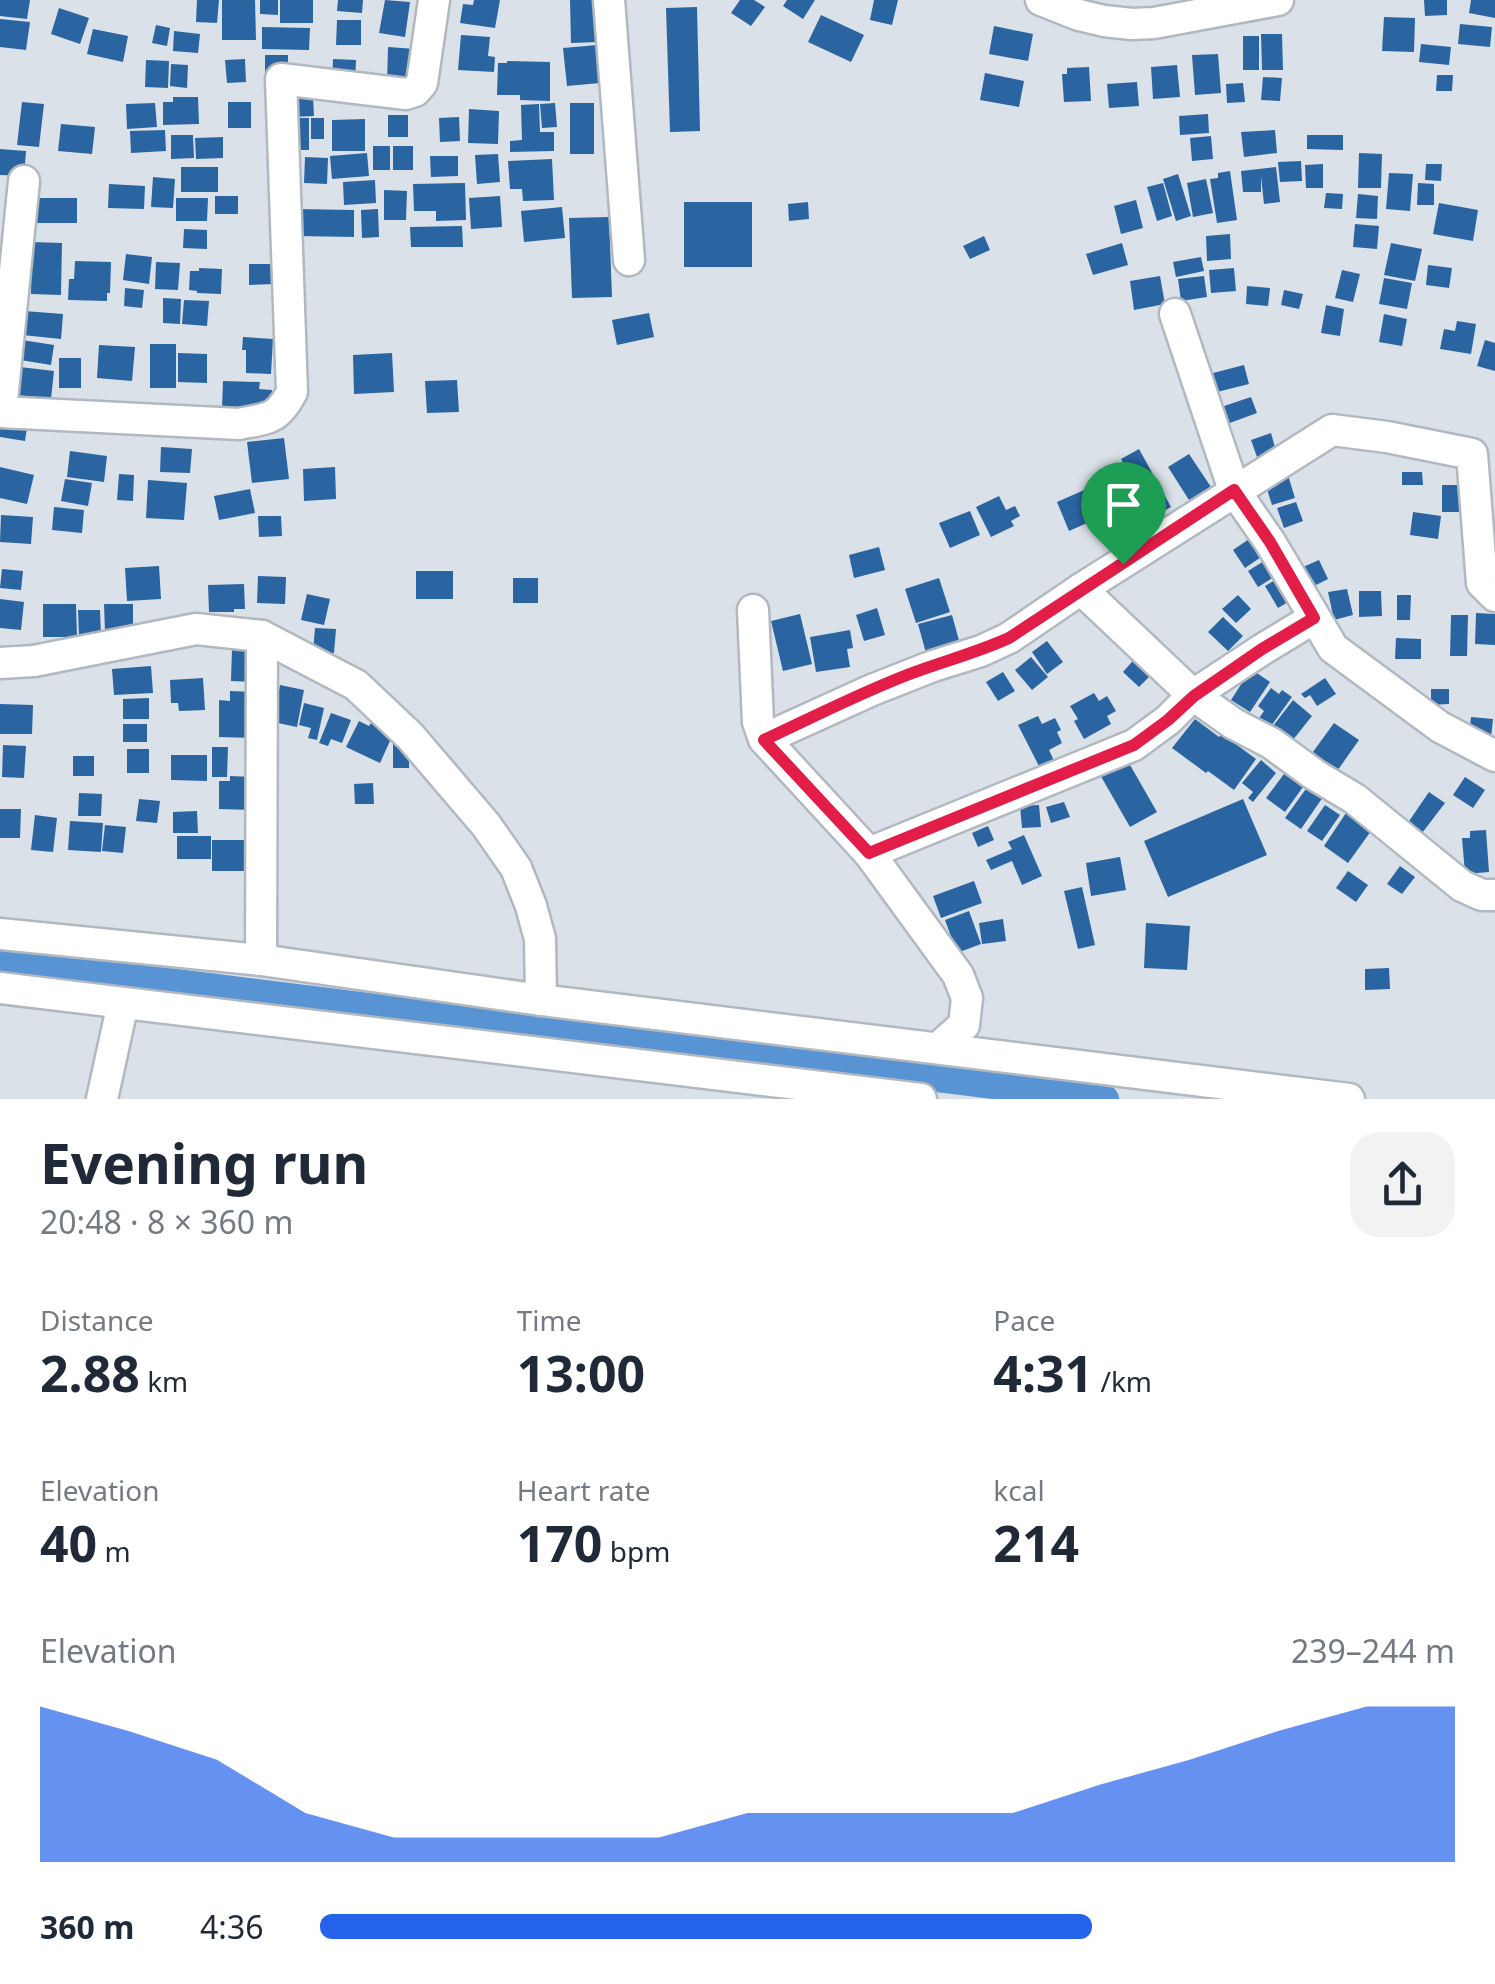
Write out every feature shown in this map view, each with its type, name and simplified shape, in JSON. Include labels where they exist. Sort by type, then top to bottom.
[{"type":"street","points":[[24,181],[0,411],[239,424],[282,411],[292,392],[271,142],[281,79],[406,94],[415,91],[422,84],[434,0]]},
{"type":"street","points":[[610,0],[628,260]]},
{"type":"street","points":[[1042,0],[1079,15],[1132,24],[1278,0]]},
{"type":"street","points":[[1175,314],[1234,490],[1333,648],[1440,727],[1495,756]]},
{"type":"street","points":[[764,740],[872,690],[1009,638],[1332,430],[1472,454],[1482,583],[1495,596]]},
{"type":"street","points":[[1081,589],[1194,696],[1356,798],[1462,886],[1482,896],[1495,895]]},
{"type":"street","points":[[753,610],[758,722],[764,740],[869,853],[958,975],[967,998],[964,1025],[938,1048]]},
{"type":"street","points":[[869,853],[1134,745],[1194,696],[1314,618]]},
{"type":"street","points":[[0,663],[34,662],[196,629],[262,636],[356,686],[410,736],[516,868],[540,940],[541,1000]]},
{"type":"street","points":[[261,960],[262,636]]},
{"type":"street","points":[[0,934],[261,960],[541,1000],[777,1055],[921,1099]]},
{"type":"street","points":[[0,988],[123,1003],[777,1055],[938,1048],[1349,1099]]},
{"type":"street","points":[[102,1099],[123,1003]]},
{"type":"building","points":[[0,0],[30,0],[27,19],[0,16]]},
{"type":"building","points":[[197,0],[219,0],[217,23],[196,22]]},
{"type":"building","points":[[222,0],[255,0],[256,40],[222,40]]},
{"type":"building","points":[[260,0],[278,0],[278,15],[260,14]]},
{"type":"building","points":[[280,0],[313,0],[313,23],[280,23]]},
{"type":"building","points":[[338,0],[363,0],[362,13],[337,11]]},
{"type":"building","points":[[385,0],[410,2],[405,37],[379,33]]},
{"type":"building","points":[[474,0],[500,0],[495,28],[460,23],[463,4],[473,5]]},
{"type":"building","points":[[570,0],[598,0],[599,42],[571,43]]},
{"type":"building","points":[[740,0],[754,0],[765,7],[751,26],[731,13]]},
{"type":"building","points":[[787,0],[815,0],[803,19],[783,6]]},
{"type":"building","points":[[874,0],[898,0],[892,25],[870,20]]},
{"type":"building","points":[[1424,0],[1447,0],[1447,15],[1425,16]]},
{"type":"building","points":[[1471,0],[1495,0],[1495,18],[1469,13]]},
{"type":"building","points":[[697,7],[700,131],[670,132],[666,8]]},
{"type":"building","points":[[59,8],[89,18],[80,44],[51,34]]},
{"type":"building","points":[[821,15],[864,35],[851,62],[808,42]]},
{"type":"building","points":[[1384,17],[1415,18],[1414,52],[1382,51]]},
{"type":"building","points":[[0,19],[30,22],[26,50],[0,47]]},
{"type":"building","points":[[337,20],[361,20],[361,45],[336,45]]},
{"type":"building","points":[[1460,24],[1492,27],[1490,47],[1458,44]]},
{"type":"building","points":[[156,25],[170,28],[167,46],[152,43]]},
{"type":"building","points":[[994,26],[1033,34],[1028,61],[989,54]]},
{"type":"building","points":[[262,27],[310,28],[309,50],[262,49]]},
{"type":"building","points":[[93,29],[128,36],[123,62],[87,54]]},
{"type":"building","points":[[174,31],[200,34],[198,53],[173,51]]},
{"type":"building","points":[[1261,34],[1282,34],[1283,70],[1262,70]]},
{"type":"building","points":[[461,35],[490,37],[488,56],[495,57],[494,72],[458,70]]},
{"type":"building","points":[[1243,36],[1259,36],[1259,70],[1243,70]]},
{"type":"building","points":[[608,44],[611,82],[567,86],[563,48]]},
{"type":"building","points":[[1421,44],[1451,47],[1449,65],[1419,62]]},
{"type":"building","points":[[388,47],[416,49],[415,85],[387,83]]},
{"type":"building","points":[[1218,54],[1221,93],[1195,95],[1192,55]]},
{"type":"building","points":[[265,55],[288,55],[288,74],[265,74]]},
{"type":"building","points":[[245,59],[246,82],[227,83],[225,60]]},
{"type":"building","points":[[333,59],[356,60],[355,83],[332,83]]},
{"type":"building","points":[[146,60],[169,61],[168,88],[145,87]]},
{"type":"building","points":[[550,62],[550,101],[497,95],[498,63]]},
{"type":"building","points":[[171,64],[188,65],[187,88],[170,86]]},
{"type":"building","points":[[1177,65],[1180,97],[1153,99],[1151,67]]},
{"type":"building","points":[[1089,67],[1091,101],[1064,102],[1062,74],[1067,74],[1067,68]]},
{"type":"building","points":[[985,73],[1024,81],[1019,107],[980,100]]},
{"type":"building","points":[[1437,75],[1453,75],[1452,91],[1436,91]]},
{"type":"building","points":[[1263,77],[1282,78],[1280,101],[1261,100]]},
{"type":"building","points":[[1137,82],[1139,106],[1109,108],[1107,84]]},
{"type":"building","points":[[1243,83],[1245,102],[1227,103],[1226,84]]},
{"type":"building","points":[[291,96],[313,96],[314,116],[292,117]]},
{"type":"building","points":[[173,97],[198,97],[199,124],[163,125],[163,102],[173,102]]},
{"type":"building","points":[[22,102],[44,104],[39,147],[17,145]]},
{"type":"building","points":[[228,102],[251,102],[251,128],[228,128]]},
{"type":"building","points":[[155,103],[157,127],[127,129],[126,104]]},
{"type":"building","points":[[555,103],[557,127],[542,128],[540,104]]},
{"type":"building","points":[[570,103],[594,103],[594,154],[570,154]]},
{"type":"building","points":[[539,104],[540,132],[554,132],[554,151],[510,152],[510,141],[522,140],[521,105]]},
{"type":"building","points":[[469,109],[499,111],[498,144],[468,143]]},
{"type":"building","points":[[1208,114],[1209,133],[1180,135],[1179,116]]},
{"type":"building","points":[[388,115],[408,115],[408,137],[388,137]]},
{"type":"building","points":[[459,117],[460,141],[440,142],[439,118]]},
{"type":"building","points":[[284,118],[309,118],[309,150],[284,150]]},
{"type":"building","points":[[311,118],[324,118],[324,139],[311,139]]},
{"type":"building","points":[[365,119],[365,151],[332,151],[332,120]]},
{"type":"building","points":[[61,124],[95,127],[92,154],[58,151]]},
{"type":"building","points":[[165,130],[166,151],[131,153],[130,131]]},
{"type":"building","points":[[1275,130],[1277,153],[1244,157],[1241,132]]},
{"type":"building","points":[[171,135],[193,135],[194,158],[171,159]]},
{"type":"building","points":[[1307,135],[1343,135],[1343,150],[1307,149]]},
{"type":"building","points":[[1211,136],[1213,159],[1192,161],[1190,138]]},
{"type":"building","points":[[223,137],[223,158],[196,159],[195,138]]},
{"type":"building","points":[[373,146],[390,146],[390,170],[373,170]]},
{"type":"building","points":[[393,146],[413,146],[413,170],[393,170]]},
{"type":"building","points":[[0,149],[26,151],[24,176],[0,175]]},
{"type":"building","points":[[367,153],[369,176],[332,179],[330,156]]},
{"type":"building","points":[[1359,153],[1382,154],[1381,188],[1358,188]]},
{"type":"building","points":[[498,154],[500,182],[477,184],[475,155]]},
{"type":"building","points":[[430,156],[458,156],[458,176],[431,177]]},
{"type":"building","points":[[305,157],[328,158],[327,184],[304,183]]},
{"type":"building","points":[[552,159],[554,200],[523,201],[522,189],[510,189],[508,161]]},
{"type":"building","points":[[1301,161],[1302,181],[1280,182],[1278,162]]},
{"type":"building","points":[[1323,164],[1323,188],[1306,188],[1305,165]]},
{"type":"building","points":[[1426,164],[1442,164],[1441,181],[1425,180]]},
{"type":"building","points":[[181,167],[218,167],[218,192],[181,192]]},
{"type":"building","points":[[1276,167],[1280,202],[1264,204],[1261,176],[1261,192],[1243,192],[1241,171]]},
{"type":"building","points":[[1230,171],[1237,220],[1217,223],[1210,179]]},
{"type":"building","points":[[1389,173],[1413,174],[1410,211],[1386,209]]},
{"type":"building","points":[[1178,174],[1191,216],[1176,221],[1163,179]]},
{"type":"building","points":[[153,177],[175,179],[173,208],[151,207]]},
{"type":"building","points":[[1206,179],[1213,213],[1193,217],[1187,183]]},
{"type":"building","points":[[375,180],[376,203],[344,205],[343,182]]},
{"type":"building","points":[[465,183],[466,220],[436,221],[436,211],[414,211],[413,184]]},
{"type":"building","points":[[1163,183],[1172,216],[1157,221],[1147,187]]},
{"type":"building","points":[[1418,183],[1434,184],[1434,205],[1417,205]]},
{"type":"building","points":[[109,184],[145,186],[144,209],[108,208]]},
{"type":"building","points":[[384,190],[407,191],[406,220],[384,220]]},
{"type":"building","points":[[1326,193],[1343,194],[1342,209],[1324,208]]},
{"type":"building","points":[[1358,194],[1378,196],[1377,219],[1356,218]]},
{"type":"building","points":[[215,196],[238,196],[238,214],[215,214]]},
{"type":"building","points":[[500,196],[502,227],[471,229],[469,198]]},
{"type":"building","points":[[34,198],[77,198],[77,223],[34,223]]},
{"type":"building","points":[[176,198],[208,198],[207,221],[176,221]]},
{"type":"building","points":[[1136,200],[1143,228],[1121,234],[1114,206]]},
{"type":"building","points":[[684,202],[752,202],[752,267],[684,267]]},
{"type":"building","points":[[808,202],[809,219],[789,221],[788,204]]},
{"type":"building","points":[[1439,203],[1478,210],[1473,241],[1433,234]]},
{"type":"building","points":[[562,207],[565,238],[524,242],[521,211]]},
{"type":"building","points":[[296,209],[354,210],[354,237],[296,236]]},
{"type":"building","points":[[378,209],[379,237],[362,238],[361,210]]},
{"type":"building","points":[[609,217],[612,297],[572,298],[569,218]]},
{"type":"building","points":[[1355,224],[1379,226],[1377,249],[1353,247]]},
{"type":"building","points":[[462,226],[463,247],[411,247],[410,227]]},
{"type":"building","points":[[184,229],[207,230],[207,249],[183,248]]},
{"type":"building","points":[[1230,234],[1231,259],[1207,261],[1206,236]]},
{"type":"building","points":[[984,236],[990,250],[970,259],[963,246]]},
{"type":"building","points":[[32,242],[62,243],[61,295],[31,294]]},
{"type":"building","points":[[1122,243],[1128,265],[1093,275],[1086,254]]},
{"type":"building","points":[[1391,243],[1422,249],[1415,281],[1384,275]]},
{"type":"building","points":[[126,254],[152,257],[149,284],[123,280]]},
{"type":"building","points":[[1201,257],[1204,271],[1176,277],[1173,262]]},
{"type":"building","points":[[75,261],[111,262],[107,301],[68,300]]},
{"type":"building","points":[[156,262],[180,263],[178,290],[155,289]]},
{"type":"building","points":[[249,264],[274,264],[274,284],[249,285]]},
{"type":"building","points":[[1428,265],[1452,268],[1449,288],[1426,285]]},
{"type":"building","points":[[1234,268],[1236,291],[1211,293],[1209,270]]},
{"type":"building","points":[[222,269],[221,294],[189,290],[190,271]]},
{"type":"building","points":[[1342,270],[1360,274],[1353,302],[1335,298]]},
{"type":"building","points":[[1160,276],[1165,304],[1134,310],[1130,281]]},
{"type":"building","points":[[1204,276],[1207,297],[1181,301],[1178,279]]},
{"type":"building","points":[[1384,278],[1412,283],[1407,309],[1379,304]]},
{"type":"building","points":[[1247,286],[1270,288],[1268,306],[1246,304]]},
{"type":"building","points":[[125,288],[144,290],[142,308],[124,306]]},
{"type":"building","points":[[1284,290],[1303,294],[1299,309],[1281,305]]},
{"type":"building","points":[[163,298],[181,299],[180,324],[163,323]]},
{"type":"building","points":[[184,300],[209,301],[207,326],[182,324]]},
{"type":"building","points":[[1326,305],[1344,309],[1340,336],[1321,333]]},
{"type":"building","points":[[24,311],[63,314],[61,339],[22,335]]},
{"type":"building","points":[[649,313],[654,337],[617,345],[612,320]]},
{"type":"building","points":[[1384,314],[1407,319],[1402,346],[1379,342]]},
{"type":"building","points":[[1457,321],[1476,324],[1471,354],[1440,349],[1444,329],[1455,331]]},
{"type":"building","points":[[243,337],[273,339],[271,374],[246,373]]},
{"type":"building","points":[[22,340],[54,345],[51,365],[20,360]]},
{"type":"building","points":[[1485,340],[1495,343],[1495,371],[1477,366]]},
{"type":"building","points":[[150,344],[176,344],[176,388],[150,388]]},
{"type":"building","points":[[99,345],[135,347],[132,381],[97,378]]},
{"type":"building","points":[[178,353],[207,354],[207,383],[178,382]]},
{"type":"building","points":[[392,353],[394,392],[354,394],[353,355]]},
{"type":"building","points":[[59,358],[81,358],[81,388],[59,388]]},
{"type":"building","points":[[1244,365],[1249,384],[1217,392],[1213,373]]},
{"type":"building","points":[[20,367],[54,371],[51,399],[17,395]]},
{"type":"building","points":[[457,380],[459,412],[427,413],[425,381]]},
{"type":"building","points":[[223,381],[260,382],[259,389],[272,390],[271,411],[222,409]]},
{"type":"building","points":[[1251,397],[1257,413],[1227,424],[1221,407]]},
{"type":"building","points":[[0,423],[27,427],[25,441],[0,437]]},
{"type":"building","points":[[1271,433],[1276,451],[1257,457],[1251,440]]},
{"type":"building","points":[[284,438],[289,479],[252,483],[247,442]]},
{"type":"building","points":[[161,447],[192,449],[190,473],[160,472]]},
{"type":"building","points":[[1139,449],[1171,507],[1153,517],[1121,459]]},
{"type":"building","points":[[70,451],[107,456],[104,482],[67,477]]},
{"type":"building","points":[[1189,454],[1211,487],[1189,500],[1168,467]]},
{"type":"building","points":[[0,467],[34,475],[27,504],[0,498]]},
{"type":"building","points":[[335,467],[336,499],[304,501],[303,469]]},
{"type":"building","points":[[1122,468],[1136,495],[1114,506],[1101,478]]},
{"type":"building","points":[[1402,472],[1422,472],[1423,485],[1402,485]]},
{"type":"building","points":[[119,474],[134,475],[133,501],[117,500]]},
{"type":"building","points":[[1288,475],[1295,498],[1272,505],[1265,483]]},
{"type":"building","points":[[65,479],[92,483],[88,506],[61,501]]},
{"type":"building","points":[[148,480],[187,483],[184,520],[146,518]]},
{"type":"building","points":[[1442,485],[1463,485],[1463,512],[1442,512]]},
{"type":"building","points":[[1091,487],[1096,498],[1105,496],[1112,512],[1069,531],[1057,502]]},
{"type":"building","points":[[250,489],[255,513],[219,520],[214,496]]},
{"type":"building","points":[[999,496],[1006,510],[1015,506],[1020,516],[1011,521],[1014,526],[991,537],[976,507]]},
{"type":"building","points":[[1296,502],[1303,521],[1284,528],[1277,508]]},
{"type":"building","points":[[54,507],[84,510],[82,533],[52,530]]},
{"type":"building","points":[[970,511],[980,535],[950,548],[939,523]]},
{"type":"building","points":[[1413,512],[1441,516],[1438,539],[1410,535]]},
{"type":"building","points":[[1,515],[33,517],[31,544],[0,542]]},
{"type":"building","points":[[258,516],[281,516],[282,536],[259,537]]},
{"type":"building","points":[[1255,535],[1267,553],[1245,568],[1233,550]]},
{"type":"building","points":[[879,547],[885,570],[854,578],[849,555]]},
{"type":"building","points":[[1272,556],[1282,572],[1258,587],[1248,571]]},
{"type":"building","points":[[1319,560],[1328,579],[1312,587],[1303,567]]},
{"type":"building","points":[[159,566],[161,599],[127,601],[125,568]]},
{"type":"building","points":[[2,569],[23,571],[21,590],[0,588]]},
{"type":"building","points":[[416,571],[453,571],[453,599],[416,599]]},
{"type":"building","points":[[258,576],[286,577],[285,604],[257,603]]},
{"type":"building","points":[[1282,576],[1295,598],[1278,608],[1265,586]]},
{"type":"building","points":[[513,578],[538,578],[538,603],[513,603]]},
{"type":"building","points":[[939,578],[950,612],[916,623],[905,589]]},
{"type":"building","points":[[244,584],[245,609],[209,612],[208,585]]},
{"type":"building","points":[[1347,589],[1353,615],[1334,620],[1328,592]]},
{"type":"building","points":[[1359,591],[1381,591],[1382,616],[1359,617]]},
{"type":"building","points":[[307,594],[330,599],[324,625],[301,620]]},
{"type":"building","points":[[1238,595],[1251,609],[1236,623],[1222,609]]},
{"type":"building","points":[[1397,595],[1411,595],[1410,620],[1397,620]]},
{"type":"building","points":[[0,599],[24,602],[21,630],[0,628]]},
{"type":"building","points":[[43,604],[76,604],[77,637],[43,637]]},
{"type":"building","points":[[104,604],[133,604],[133,631],[105,632]]},
{"type":"building","points":[[877,608],[885,635],[864,641],[856,615]]},
{"type":"building","points":[[78,610],[100,610],[101,636],[79,636]]},
{"type":"building","points":[[1476,613],[1495,614],[1495,645],[1475,644]]},
{"type":"building","points":[[800,614],[812,664],[783,671],[771,621]]},
{"type":"building","points":[[952,615],[960,644],[926,653],[918,624]]},
{"type":"building","points":[[1451,615],[1468,615],[1467,656],[1450,656]]},
{"type":"building","points":[[1223,617],[1243,636],[1228,651],[1208,632]]},
{"type":"building","points":[[315,628],[336,629],[334,653],[313,652]]},
{"type":"building","points":[[850,630],[850,667],[816,672],[810,637]]},
{"type":"building","points":[[1396,638],[1421,639],[1421,659],[1395,659]]},
{"type":"building","points":[[1047,641],[1063,662],[1047,674],[1032,652]]},
{"type":"building","points":[[232,648],[256,648],[255,682],[231,681]]},
{"type":"building","points":[[1137,656],[1154,672],[1139,687],[1123,672]]},
{"type":"building","points":[[1031,657],[1048,677],[1032,690],[1015,670]]},
{"type":"building","points":[[151,666],[153,693],[114,695],[112,669]]},
{"type":"building","points":[[1251,669],[1270,682],[1250,712],[1231,700]]},
{"type":"building","points":[[1003,672],[1015,691],[998,701],[986,682]]},
{"type":"building","points":[[203,678],[205,710],[179,711],[178,703],[171,703],[170,680]]},
{"type":"building","points":[[1325,678],[1336,694],[1317,706],[1310,695],[1305,698],[1301,694]]},
{"type":"building","points":[[280,685],[304,690],[297,727],[273,722]]},
{"type":"building","points":[[1271,688],[1292,697],[1269,729],[1257,721],[1264,711],[1258,706]]},
{"type":"building","points":[[1431,689],[1449,689],[1449,704],[1431,705]]},
{"type":"building","points":[[230,691],[255,692],[254,738],[219,737],[219,700],[230,701]]},
{"type":"building","points":[[1094,693],[1099,701],[1107,696],[1116,711],[1107,716],[1111,724],[1084,739],[1070,706]]},
{"type":"building","points":[[149,698],[149,719],[123,719],[123,699]]},
{"type":"building","points":[[1293,700],[1312,716],[1292,741],[1273,726]]},
{"type":"building","points":[[304,703],[324,708],[317,740],[308,738],[311,728],[299,725]]},
{"type":"building","points":[[0,704],[33,705],[32,734],[0,734]]},
{"type":"building","points":[[331,713],[351,720],[342,743],[331,739],[328,746],[319,743]]},
{"type":"building","points":[[1038,716],[1042,724],[1055,718],[1062,743],[1049,750],[1055,763],[1041,770],[1018,725]]},
{"type":"building","points":[[1471,717],[1493,719],[1491,738],[1469,736]]},
{"type":"building","points":[[1195,719],[1256,759],[1234,790],[1172,748]]},
{"type":"building","points":[[373,720],[395,730],[380,763],[346,747],[359,721],[369,726]]},
{"type":"building","points":[[1334,723],[1359,740],[1335,774],[1310,756]]},
{"type":"building","points":[[123,724],[147,724],[147,742],[123,742]]},
{"type":"building","points":[[409,740],[409,768],[393,768],[393,741]]},
{"type":"building","points":[[3,745],[26,746],[24,778],[2,777]]},
{"type":"building","points":[[212,747],[228,747],[227,777],[212,777]]},
{"type":"building","points":[[127,749],[149,749],[149,773],[127,773]]},
{"type":"building","points":[[171,755],[207,755],[207,781],[171,780]]},
{"type":"building","points":[[73,756],[94,756],[94,776],[73,776]]},
{"type":"building","points":[[1126,758],[1157,812],[1130,827],[1099,773]]},
{"type":"building","points":[[1261,760],[1276,773],[1253,802],[1248,798],[1253,792],[1242,783]]},
{"type":"building","points":[[1284,774],[1303,787],[1285,812],[1266,798]]},
{"type":"building","points":[[230,776],[254,777],[253,810],[219,809],[219,781],[230,781]]},
{"type":"building","points":[[1465,777],[1485,790],[1473,808],[1453,795]]},
{"type":"building","points":[[373,783],[374,804],[355,804],[354,784]]},
{"type":"building","points":[[1308,786],[1323,797],[1301,829],[1285,818]]},
{"type":"building","points":[[1429,792],[1445,803],[1419,837],[1405,827]]},
{"type":"building","points":[[79,793],[102,794],[101,816],[78,816]]},
{"type":"building","points":[[139,799],[160,801],[157,823],[136,821]]},
{"type":"building","points":[[1243,799],[1267,855],[1168,897],[1144,841]]},
{"type":"building","points":[[1064,802],[1070,817],[1051,823],[1046,807]]},
{"type":"building","points":[[1039,805],[1041,827],[1022,828],[1020,806]]},
{"type":"building","points":[[1325,805],[1340,815],[1322,841],[1307,831]]},
{"type":"building","points":[[0,809],[21,809],[20,838],[0,838]]},
{"type":"building","points":[[197,811],[198,833],[173,833],[173,812]]},
{"type":"building","points":[[1346,813],[1371,831],[1348,863],[1324,846]]},
{"type":"building","points":[[35,815],[57,818],[53,852],[31,850]]},
{"type":"building","points":[[70,821],[103,823],[101,852],[68,850]]},
{"type":"building","points":[[105,825],[126,827],[123,853],[102,851]]},
{"type":"building","points":[[988,826],[994,840],[978,847],[972,833]]},
{"type":"building","points":[[1486,830],[1489,872],[1465,874],[1462,838],[1470,838],[1470,831]]},
{"type":"building","points":[[1024,835],[1042,876],[1022,885],[1012,861],[991,870],[986,860],[1012,849],[1008,842]]},
{"type":"building","points":[[177,836],[211,836],[211,859],[177,859]]},
{"type":"building","points":[[212,840],[257,840],[257,871],[212,871]]},
{"type":"building","points":[[1120,857],[1126,890],[1091,896],[1086,863]]},
{"type":"building","points":[[1400,866],[1415,877],[1402,894],[1387,884]]},
{"type":"building","points":[[1348,871],[1368,885],[1356,902],[1336,888]]},
{"type":"building","points":[[974,881],[982,903],[941,918],[933,896]]},
{"type":"building","points":[[1082,887],[1095,945],[1078,949],[1064,891]]},
{"type":"building","points":[[969,911],[981,944],[957,953],[945,920]]},
{"type":"building","points":[[1003,919],[1006,941],[982,944],[979,923]]},
{"type":"building","points":[[1146,923],[1190,926],[1187,970],[1144,968]]},
{"type":"building","points":[[1389,968],[1390,989],[1365,990],[1365,969]]},
{"type":"waterway","points":[[0,961],[1105,1099]]},
{"type":"route","points":[[1234,490],[1314,618],[1194,696],[1134,745],[869,853],[764,740],[872,690],[1009,638],[1123,564],[1234,490]]}]
